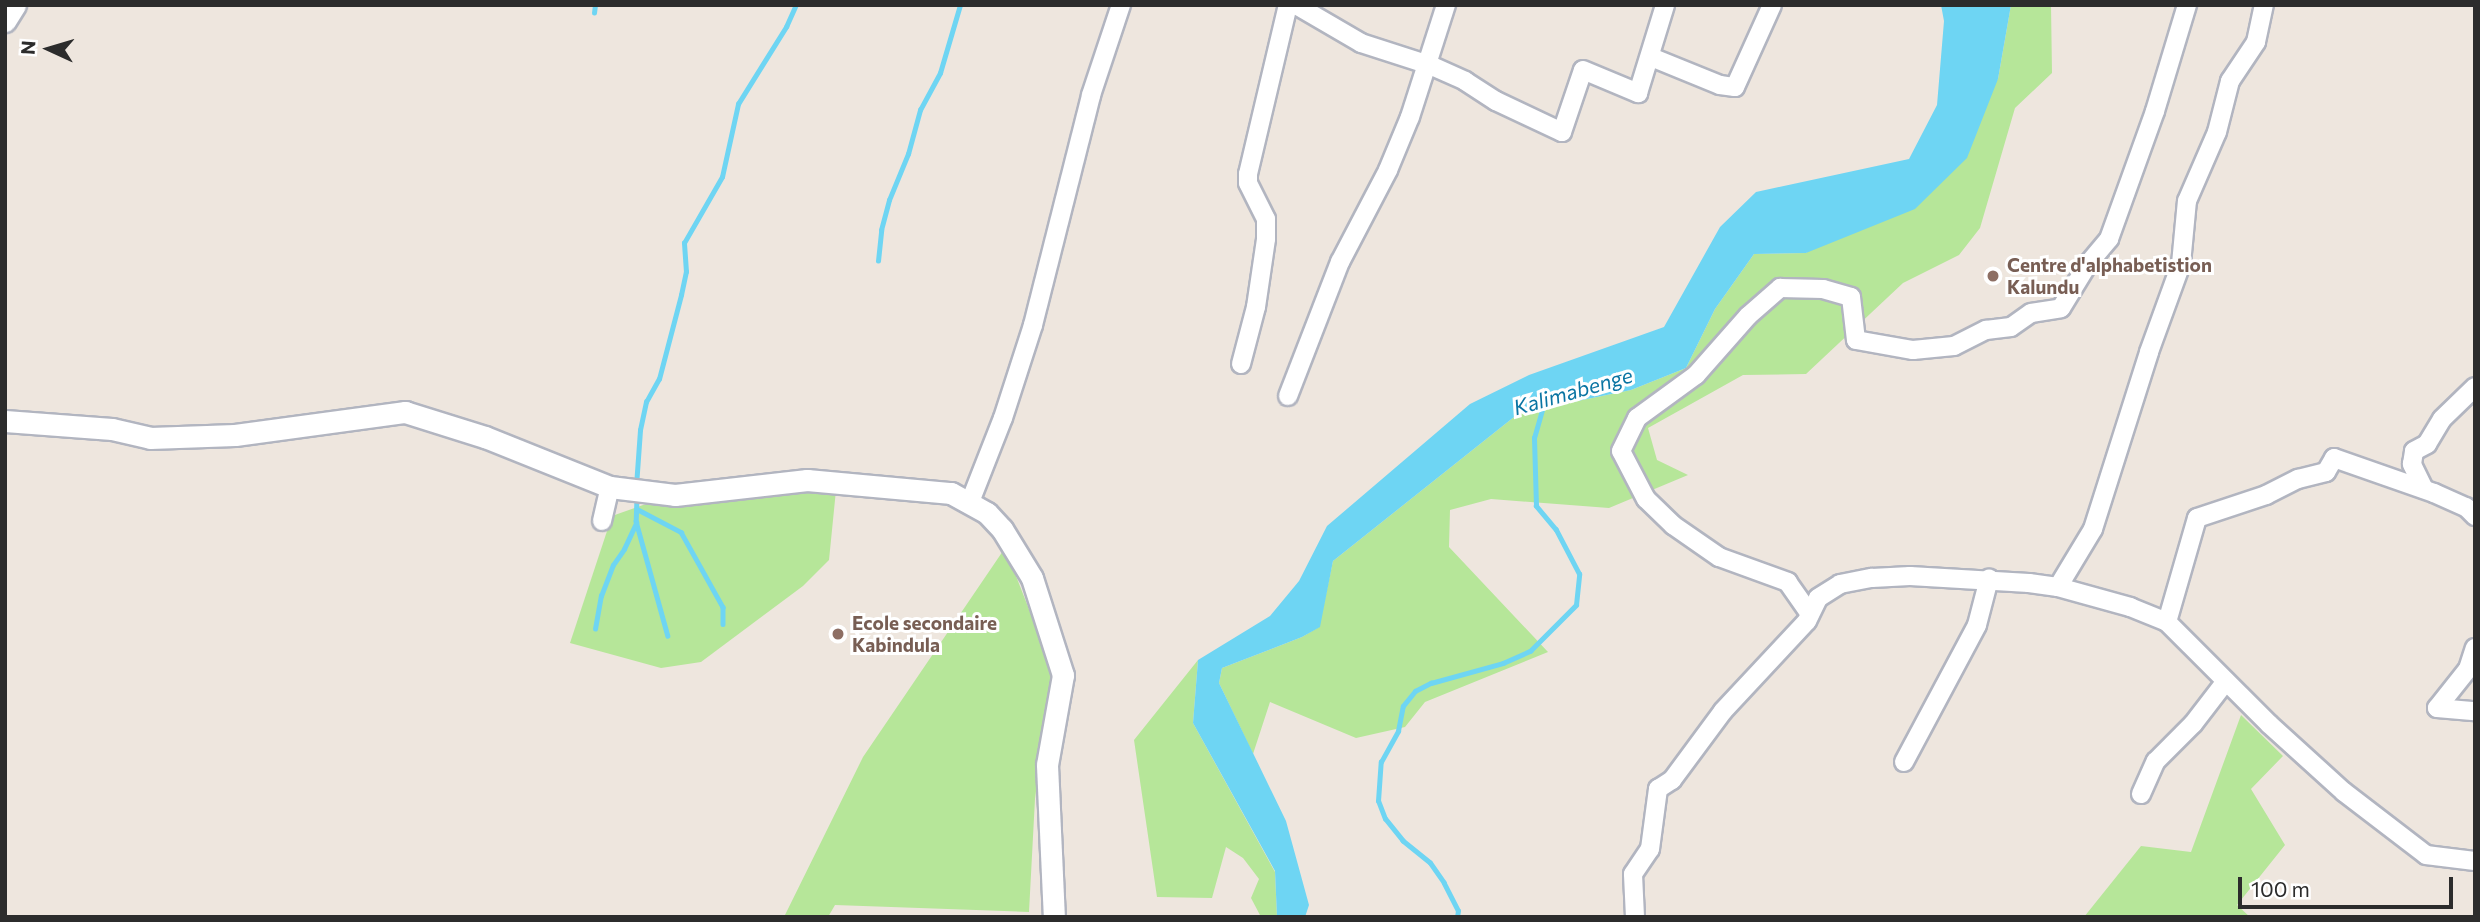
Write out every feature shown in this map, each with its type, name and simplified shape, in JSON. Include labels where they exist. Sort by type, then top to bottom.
[{"type":"street","points":[[5,21],[15,5]]},
{"type":"street","points":[[970,502],[1003,418],[1033,325],[1091,94],[1121,5]]},
{"type":"street","points":[[1241,364],[1256,307],[1266,239],[1266,219],[1248,183],[1248,174],[1289,5]]},
{"type":"street","points":[[1296,5],[1361,43],[1429,66],[1562,132],[1583,70],[1638,93],[1665,5]]},
{"type":"street","points":[[1288,396],[1340,262],[1388,170],[1429,66],[1446,5]]},
{"type":"street","points":[[1651,57],[1720,85],[1735,87],[1772,5]]},
{"type":"street","points":[[1810,614],[1788,582],[1719,557],[1673,525],[1646,499],[1621,451],[1637,418],[1696,375],[1748,316],[1780,288],[1822,289],[1852,297],[1856,340],[1913,350],[1954,345],[1986,330],[2011,327],[2031,313],[2061,308],[2088,264],[2109,239],[2155,111],[2187,5]]},
{"type":"street","points":[[2058,587],[2093,529],[2149,352],[2181,264],[2187,201],[2217,132],[2230,81],[2256,42],[2264,5]]},
{"type":"street","points":[[2424,489],[2412,464],[2414,451],[2427,444],[2442,419],[2475,387]]},
{"type":"street","points":[[5,421],[112,429],[150,438],[235,435],[405,412],[485,437],[610,487],[675,495],[807,480],[951,493],[987,513],[1002,529],[1032,578],[1063,675],[1047,765],[1054,917]]},
{"type":"street","points":[[2167,622],[2197,518],[2266,495],[2298,479],[2326,472],[2334,458],[2424,489],[2466,507],[2475,516]]},
{"type":"street","points":[[602,522],[610,487]]},
{"type":"street","points":[[1635,917],[1633,874],[1650,849],[1658,789],[1672,780],[1723,710],[1810,614],[1818,598],[1840,584],[1910,576],[1989,579],[2058,587],[2130,607],[2167,622],[2344,792],[2426,855],[2475,862]]},
{"type":"street","points":[[1904,762],[1977,625],[1989,579]]},
{"type":"street","points":[[2475,649],[2468,669],[2437,708],[2475,711]]},
{"type":"street","points":[[2141,794],[2156,761],[2193,724],[2226,681]]},
{"type":"green space","points":[[2011,5],[2051,5],[2052,73],[2015,108],[1980,228],[1959,255],[1903,283],[1806,374],[1743,375],[1648,428],[1657,460],[1688,475],[1609,508],[1491,499],[1450,510],[1449,547],[1548,652],[1425,702],[1405,727],[1356,738],[1270,702],[1253,754],[1219,683],[1222,668],[1302,637],[1319,627],[1333,561],[1519,413],[1631,390],[1686,368],[1715,309],[1754,254],[1806,253],[1998,79]]},
{"type":"green space","points":[[837,480],[829,560],[803,586],[701,662],[661,668],[570,643],[612,516],[643,505]]},
{"type":"green space","points":[[1005,548],[1052,668],[1035,799],[1029,912],[835,905],[828,917],[784,917],[863,757]]},
{"type":"green space","points":[[1198,660],[1193,723],[1275,872],[1277,917],[1261,917],[1251,898],[1259,879],[1243,858],[1226,847],[1212,898],[1157,897],[1134,740]]},
{"type":"green space","points":[[2241,715],[2283,756],[2251,789],[2285,845],[2237,905],[2250,917],[2084,917],[2141,846],[2191,852]]},
{"type":"water","name":"Kalimabenge","points":[[1941,5],[2011,5],[1998,79],[1967,158],[1915,209],[1806,253],[1754,254],[1715,309],[1686,368],[1631,390],[1519,413],[1333,561],[1320,627],[1302,637],[1222,668],[1219,683],[1286,821],[1309,905],[1305,917],[1277,917],[1275,871],[1193,723],[1198,660],[1270,616],[1299,581],[1327,526],[1470,404],[1529,375],[1664,327],[1720,227],[1756,192],[1909,159],[1937,105],[1944,21]]},
{"type":"waterway","points":[[594,13],[595,5]]},
{"type":"waterway","points":[[636,486],[640,430],[646,402],[659,379],[686,272],[684,243],[722,177],[738,104],[786,27],[796,5]]},
{"type":"waterway","points":[[878,261],[881,230],[889,200],[908,154],[920,110],[940,73],[960,5]]},
{"type":"waterway","name":"Kalimabenge","points":[[1457,917],[1458,911],[1430,863],[1403,841],[1385,819],[1378,801],[1381,762],[1398,731],[1403,706],[1415,691],[1431,683],[1503,663],[1530,651],[1576,605],[1579,574],[1556,530],[1536,506],[1534,438],[1543,406]]},
{"type":"waterway","points":[[637,498],[636,521],[668,636]]},
{"type":"waterway","points":[[637,509],[681,532],[723,607],[723,624]]},
{"type":"waterway","points":[[595,629],[601,596],[613,565],[636,523]]},
{"type":"place","name":"Centre d'alphabetistion Kalundu","points":[[1993,276]]},
{"type":"place","name":"Ecole secondaire Kabindula","points":[[838,634]]}]
